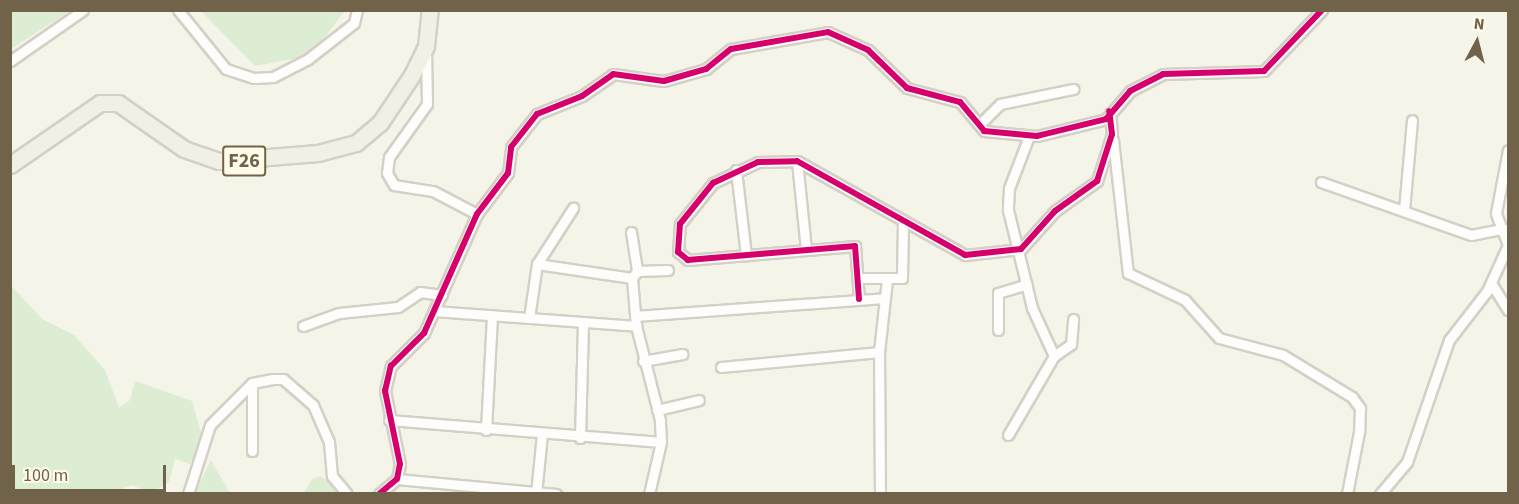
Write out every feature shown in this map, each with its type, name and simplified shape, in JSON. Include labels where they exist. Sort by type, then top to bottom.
[{"type":"main road","name":"F26","points":[[10,165],[99,103],[118,103],[184,149],[209,160],[237,162],[338,149],[356,143],[380,123],[426,46],[430,10]]},
{"type":"street","points":[[10,62],[83,10]]},
{"type":"street","points":[[178,10],[226,69],[254,78],[273,77],[308,58],[354,23],[357,10]]},
{"type":"street","points":[[379,494],[397,479],[400,456],[389,420],[385,391],[391,366],[424,333],[477,214],[504,179],[511,147],[537,114],[582,96],[613,74],[664,81],[706,69],[731,49],[799,34],[828,32],[868,50],[899,83],[960,102],[984,131],[1029,136],[1106,119],[1109,111],[1130,92],[1163,74],[1264,71],[1322,10]]},
{"type":"street","points":[[426,46],[427,104],[389,157],[387,173],[394,185],[433,191],[477,214]]},
{"type":"street","points":[[980,124],[1000,104],[1073,89]]},
{"type":"street","points":[[1109,111],[1128,273],[1185,300],[1219,338],[1283,355],[1352,397],[1360,408],[1359,432],[1347,494]]},
{"type":"street","points":[[1404,210],[1412,120]]},
{"type":"street","points":[[859,299],[862,278],[855,246],[688,260],[678,252],[680,224],[699,195],[736,170],[758,162],[797,161],[965,255],[1021,249],[1055,211],[1098,181],[1112,134]]},
{"type":"street","points":[[1029,136],[1009,188],[1008,210],[1021,249],[1027,284],[1054,356]]},
{"type":"street","points":[[1380,494],[1407,462],[1449,340],[1491,283],[1508,245],[1496,213],[1509,150]]},
{"type":"street","points":[[797,161],[806,250]]},
{"type":"street","points":[[736,170],[746,255]]},
{"type":"street","points":[[1322,182],[1471,235],[1503,229]]},
{"type":"street","points":[[530,318],[537,264],[573,208]]},
{"type":"street","points":[[862,278],[887,280],[902,278],[903,222]]},
{"type":"street","points":[[631,232],[636,327],[657,410],[661,442],[649,494]]},
{"type":"street","points":[[537,264],[634,274],[668,270]]},
{"type":"street","points":[[880,494],[879,352],[887,280]]},
{"type":"street","points":[[1491,283],[1509,310]]},
{"type":"street","points":[[998,330],[998,292],[1027,284]]},
{"type":"street","points":[[303,326],[339,313],[398,307],[420,292],[442,295]]},
{"type":"street","points":[[635,316],[735,313],[884,298]]},
{"type":"street","points":[[434,311],[636,327]]},
{"type":"street","points":[[486,430],[492,315]]},
{"type":"street","points":[[1008,435],[1054,356],[1071,344],[1073,319]]},
{"type":"street","points":[[580,438],[583,322]]},
{"type":"street","points":[[721,367],[879,352]]},
{"type":"street","points":[[643,361],[682,354]]},
{"type":"street","points":[[188,494],[210,425],[252,383],[283,379],[313,405],[330,442],[332,476],[347,494]]},
{"type":"street","points":[[252,383],[252,451]]},
{"type":"street","points":[[657,410],[699,400]]},
{"type":"street","points":[[389,420],[580,438],[661,442]]},
{"type":"street","points":[[537,493],[542,434]]},
{"type":"street","points":[[397,479],[485,490],[556,494]]},
{"type":"green space","points":[[11,10],[70,10],[70,11],[11,49]]},
{"type":"green space","points":[[201,11],[345,11],[310,56],[255,66]]},
{"type":"green space","points":[[10,284],[42,319],[74,335],[105,370],[119,408],[130,400],[135,381],[192,401],[202,436],[190,464],[175,459],[169,482],[151,493],[132,485],[110,493],[11,493]]},
{"type":"green space","points":[[211,460],[230,493],[195,493]]},
{"type":"green space","points":[[321,476],[341,493],[303,494],[312,479]]},
{"type":"cycle path","points":[[379,494],[397,479],[400,464],[385,391],[391,366],[424,333],[477,214],[508,173],[511,147],[537,114],[582,96],[613,74],[664,81],[706,69],[731,49],[828,32],[868,50],[907,88],[960,102],[984,131],[1037,136],[1106,119],[1130,91],[1163,74],[1264,71],[1322,10]]},
{"type":"cycle path","points":[[859,299],[855,246],[688,260],[678,252],[680,224],[713,183],[758,162],[797,161],[965,255],[1021,249],[1055,211],[1097,181],[1112,134],[1109,111]]}]
